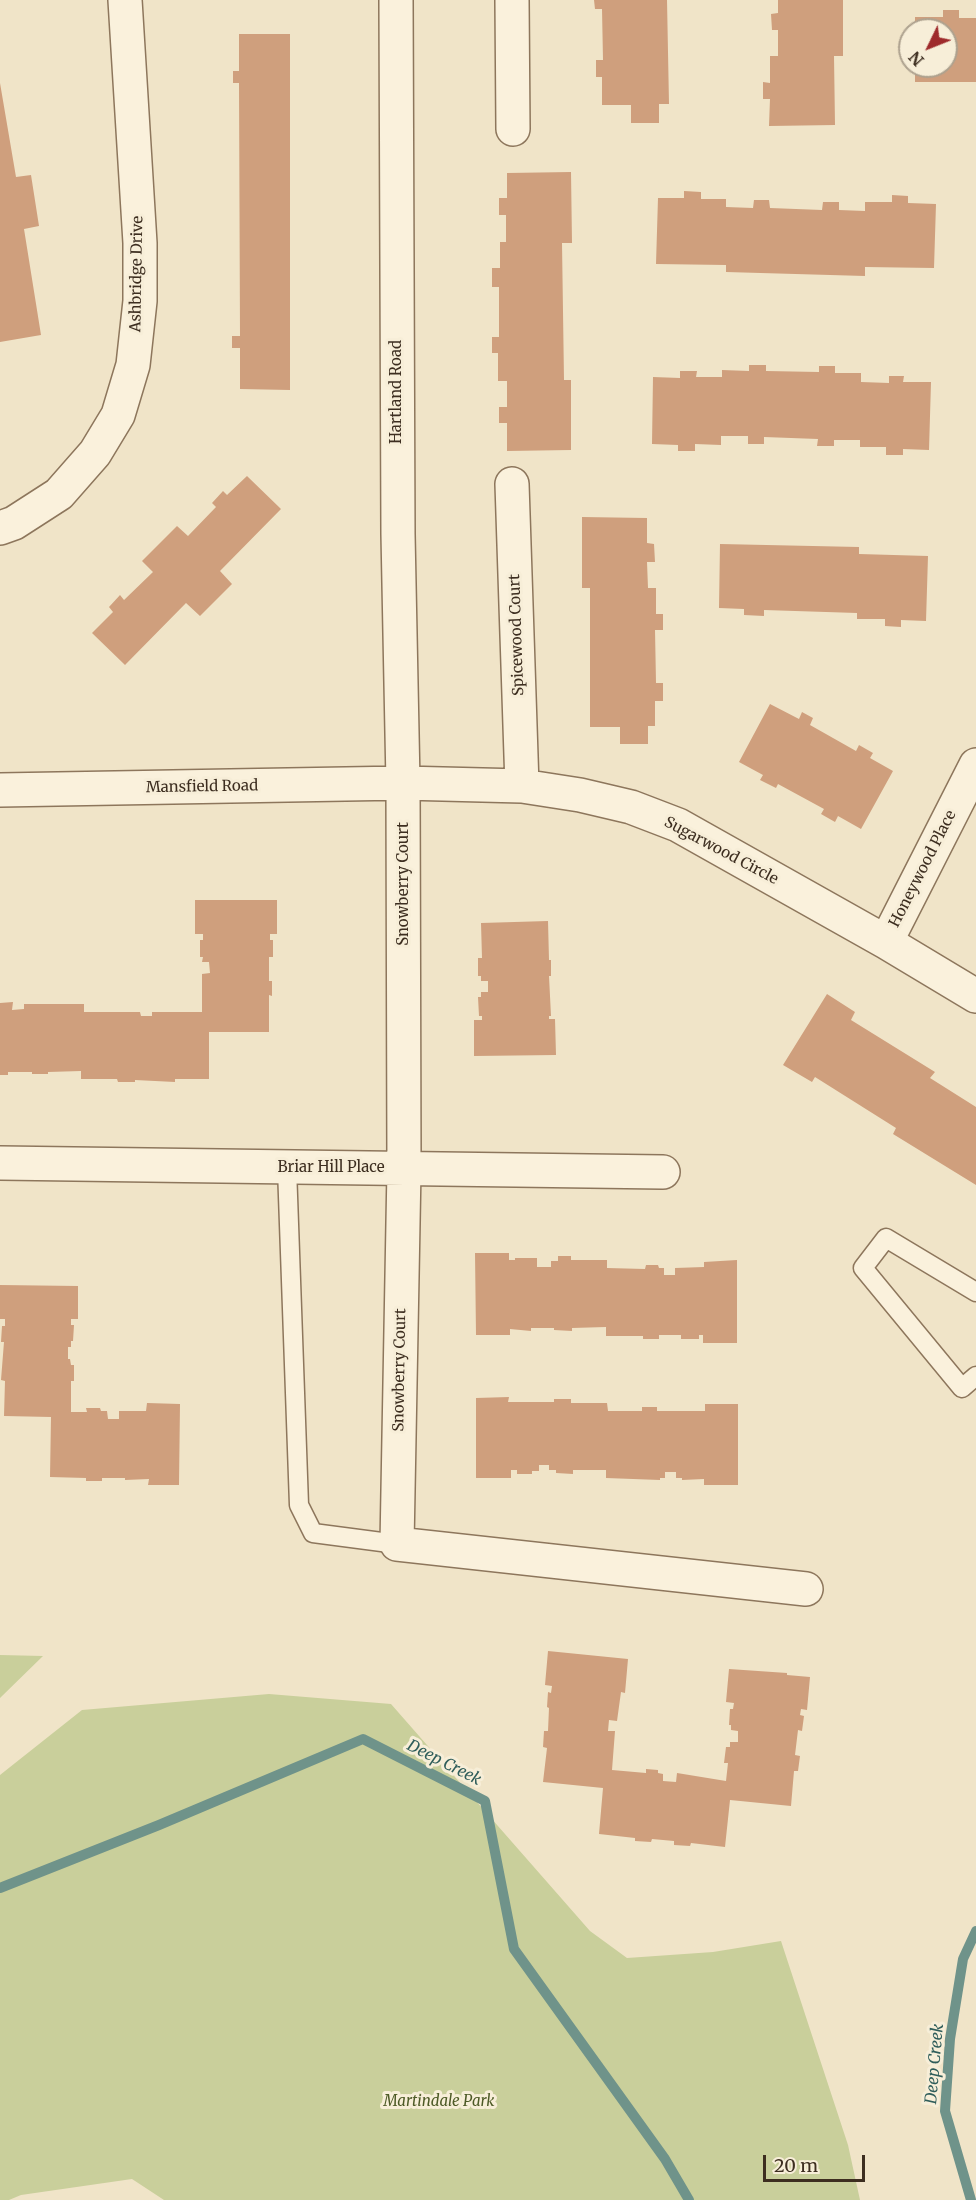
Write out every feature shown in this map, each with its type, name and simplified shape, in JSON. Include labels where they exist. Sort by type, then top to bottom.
[{"type":"street","name":"Ashbridge Drive","points":[[0,528],[14,523],[59,494],[95,453],[118,415],[133,365],[140,301],[140,243],[129,40],[124,0]]},
{"type":"street","name":"Hartland Road","points":[[396,0],[398,534],[403,783]]},
{"type":"street","points":[[512,0],[513,129]]},
{"type":"street","name":"Spicewood Court","points":[[512,484],[522,786]]},
{"type":"street","name":"Honeywood Place","points":[[886,942],[976,765]]},
{"type":"street","name":"Sugarwood Circle","points":[[403,783],[522,786],[580,795],[631,807],[678,825],[886,942],[976,996]]},
{"type":"street","name":"Mansfield Road","points":[[0,790],[403,783]]},
{"type":"street","name":"Snowberry Court","points":[[397,1544],[405,1169],[403,783]]},
{"type":"street","name":"Briar Hill Place","points":[[0,1163],[663,1172]]},
{"type":"street","points":[[397,1544],[807,1589]]},
{"type":"lane","points":[[287,1168],[299,1505],[313,1533],[397,1544]]},
{"type":"lane","points":[[976,1292],[886,1238],[863,1268],[962,1388],[976,1376]]},
{"type":"green space","points":[[0,1655],[43,1656],[0,1698]]},
{"type":"green space","name":"Martindale Park","points":[[269,1694],[391,1704],[590,1931],[627,1958],[713,1952],[781,1941],[848,2145],[860,2200],[164,2200],[132,2179],[0,2200],[0,1775],[82,1710]]},
{"type":"building","points":[[594,0],[667,0],[669,104],[659,104],[659,123],[631,123],[631,105],[602,105],[602,77],[596,77],[596,60],[603,60],[602,9],[595,9]]},
{"type":"building","points":[[778,0],[843,0],[843,56],[834,56],[835,125],[769,126],[770,99],[763,99],[763,82],[770,83],[770,56],[778,56],[778,30],[772,30],[771,14],[778,13]]},
{"type":"building","points":[[943,10],[959,10],[959,18],[976,18],[976,82],[915,82],[915,78],[958,78],[958,18],[915,18],[943,17]]},
{"type":"building","points":[[239,34],[290,34],[290,390],[240,389],[240,348],[232,348],[232,336],[240,336],[239,83],[233,83],[233,71],[239,71]]},
{"type":"building","points":[[0,83],[16,177],[31,175],[39,226],[24,229],[41,335],[0,342]]},
{"type":"building","points":[[571,172],[572,243],[562,243],[564,380],[571,380],[571,450],[507,451],[507,423],[499,423],[499,407],[507,407],[507,381],[498,381],[498,353],[492,353],[492,337],[499,337],[499,287],[492,287],[492,268],[500,268],[500,242],[506,242],[506,215],[499,215],[499,198],[507,198],[507,173]]},
{"type":"building","points":[[684,191],[701,192],[701,199],[726,199],[726,207],[753,208],[754,200],[769,200],[770,208],[822,210],[823,202],[839,202],[839,210],[865,211],[865,202],[892,202],[892,195],[908,196],[908,203],[936,204],[934,268],[865,267],[865,276],[726,272],[726,265],[656,264],[658,198],[684,198]]},
{"type":"building","points":[[749,365],[766,365],[766,371],[819,372],[819,366],[835,366],[835,373],[861,373],[861,382],[889,383],[889,376],[904,376],[903,382],[931,382],[929,450],[903,449],[903,455],[886,455],[886,447],[860,447],[860,440],[834,440],[834,446],[817,446],[818,439],[764,437],[764,444],[748,444],[748,436],[721,436],[721,445],[695,444],[695,451],[678,451],[678,445],[652,444],[653,377],[680,378],[680,371],[697,371],[696,377],[722,377],[722,370],[749,371]]},
{"type":"building","points":[[247,476],[281,509],[220,571],[232,584],[200,616],[186,603],[125,665],[92,633],[113,612],[109,607],[120,595],[124,600],[153,572],[142,561],[177,526],[188,536],[216,507],[212,503],[223,491],[227,495]]},
{"type":"building","points":[[582,517],[647,518],[647,543],[654,544],[655,562],[647,562],[648,588],[656,588],[656,614],[663,614],[663,630],[655,630],[656,683],[663,683],[663,701],[655,701],[655,726],[648,726],[648,744],[620,744],[620,727],[590,727],[590,588],[582,588]]},
{"type":"building","points":[[720,544],[859,547],[859,554],[928,556],[926,621],[901,620],[901,627],[885,626],[885,619],[857,619],[857,613],[764,610],[764,616],[744,615],[744,609],[719,608]]},
{"type":"building","points":[[770,704],[799,719],[802,712],[813,718],[810,725],[856,751],[859,745],[873,753],[870,758],[893,771],[861,829],[838,816],[835,822],[821,814],[824,809],[778,784],[776,788],[760,780],[763,775],[739,762]]},
{"type":"building","points":[[195,900],[277,900],[277,934],[270,934],[270,940],[273,940],[273,957],[269,957],[269,981],[272,981],[272,996],[269,995],[269,1032],[209,1032],[209,1079],[175,1079],[175,1082],[135,1080],[135,1082],[118,1082],[117,1079],[81,1079],[81,1071],[48,1072],[48,1074],[8,1072],[8,1075],[0,1075],[0,1003],[13,1002],[12,1010],[24,1009],[24,1004],[84,1004],[84,1012],[140,1012],[141,1016],[152,1016],[152,1012],[202,1012],[202,974],[210,973],[209,962],[202,962],[203,957],[200,957],[200,940],[203,940],[203,934],[195,934]]},
{"type":"building","points":[[548,921],[549,960],[551,960],[551,976],[549,976],[551,1016],[549,1019],[555,1019],[556,1055],[474,1056],[474,1020],[482,1020],[482,1016],[479,1016],[478,997],[481,997],[481,992],[488,992],[488,981],[481,981],[481,976],[478,976],[478,958],[482,958],[481,923]]},
{"type":"building","points":[[827,994],[855,1012],[851,1020],[935,1072],[930,1078],[976,1107],[976,1185],[893,1134],[896,1128],[815,1077],[812,1082],[783,1065]]},
{"type":"building","points":[[475,1253],[509,1253],[509,1260],[537,1258],[537,1267],[551,1267],[551,1261],[558,1261],[558,1256],[571,1256],[571,1260],[607,1260],[607,1268],[645,1269],[646,1265],[658,1265],[659,1268],[664,1268],[664,1275],[675,1275],[675,1268],[704,1267],[704,1262],[737,1260],[737,1343],[703,1343],[703,1335],[699,1335],[699,1339],[681,1339],[681,1335],[659,1335],[659,1339],[643,1339],[643,1336],[606,1336],[606,1327],[572,1328],[572,1331],[554,1330],[554,1328],[531,1328],[531,1331],[510,1329],[510,1335],[476,1335]]},
{"type":"building","points":[[0,1285],[78,1286],[78,1319],[71,1319],[71,1325],[74,1325],[73,1341],[71,1341],[71,1347],[68,1347],[68,1359],[71,1365],[74,1365],[74,1381],[71,1381],[71,1412],[87,1412],[86,1408],[100,1408],[101,1411],[107,1411],[108,1419],[119,1419],[119,1411],[146,1411],[147,1403],[180,1404],[179,1485],[148,1485],[149,1479],[102,1478],[102,1481],[86,1481],[86,1478],[50,1477],[51,1417],[4,1416],[5,1381],[1,1380],[4,1342],[1,1342],[5,1319],[0,1319]]},
{"type":"building","points":[[509,1397],[508,1402],[554,1402],[554,1399],[571,1399],[571,1403],[607,1403],[608,1411],[642,1411],[642,1407],[657,1407],[657,1411],[705,1411],[705,1404],[738,1404],[738,1485],[704,1485],[704,1479],[676,1478],[676,1472],[665,1472],[665,1478],[660,1478],[660,1480],[606,1478],[606,1470],[573,1470],[573,1474],[556,1473],[556,1470],[549,1470],[549,1465],[539,1465],[539,1471],[532,1471],[532,1474],[517,1474],[517,1470],[511,1470],[511,1478],[476,1478],[476,1398]]},
{"type":"building","points":[[548,1651],[628,1659],[625,1693],[621,1692],[617,1721],[609,1720],[608,1731],[615,1731],[612,1770],[646,1773],[646,1769],[658,1770],[658,1773],[663,1774],[663,1781],[676,1782],[677,1773],[726,1781],[728,1763],[724,1763],[726,1747],[730,1747],[730,1742],[738,1742],[738,1731],[731,1730],[731,1725],[729,1725],[730,1709],[733,1709],[734,1703],[726,1702],[729,1669],[810,1677],[807,1710],[801,1709],[800,1715],[804,1716],[802,1731],[798,1730],[795,1755],[800,1756],[798,1771],[794,1771],[791,1806],[730,1800],[725,1847],[691,1843],[690,1846],[674,1845],[674,1841],[652,1839],[651,1842],[635,1841],[635,1838],[599,1834],[603,1788],[543,1782],[547,1748],[543,1747],[544,1731],[548,1731],[548,1692],[551,1693],[552,1686],[545,1685]]},
{"type":"waterway","name":"Deep Creek","points":[[0,1888],[159,1825],[363,1739],[485,1801],[514,1949],[665,2159],[689,2200]]},
{"type":"waterway","name":"Deep Creek","points":[[971,2200],[945,2111],[950,2039],[963,1959],[976,1931]]}]
